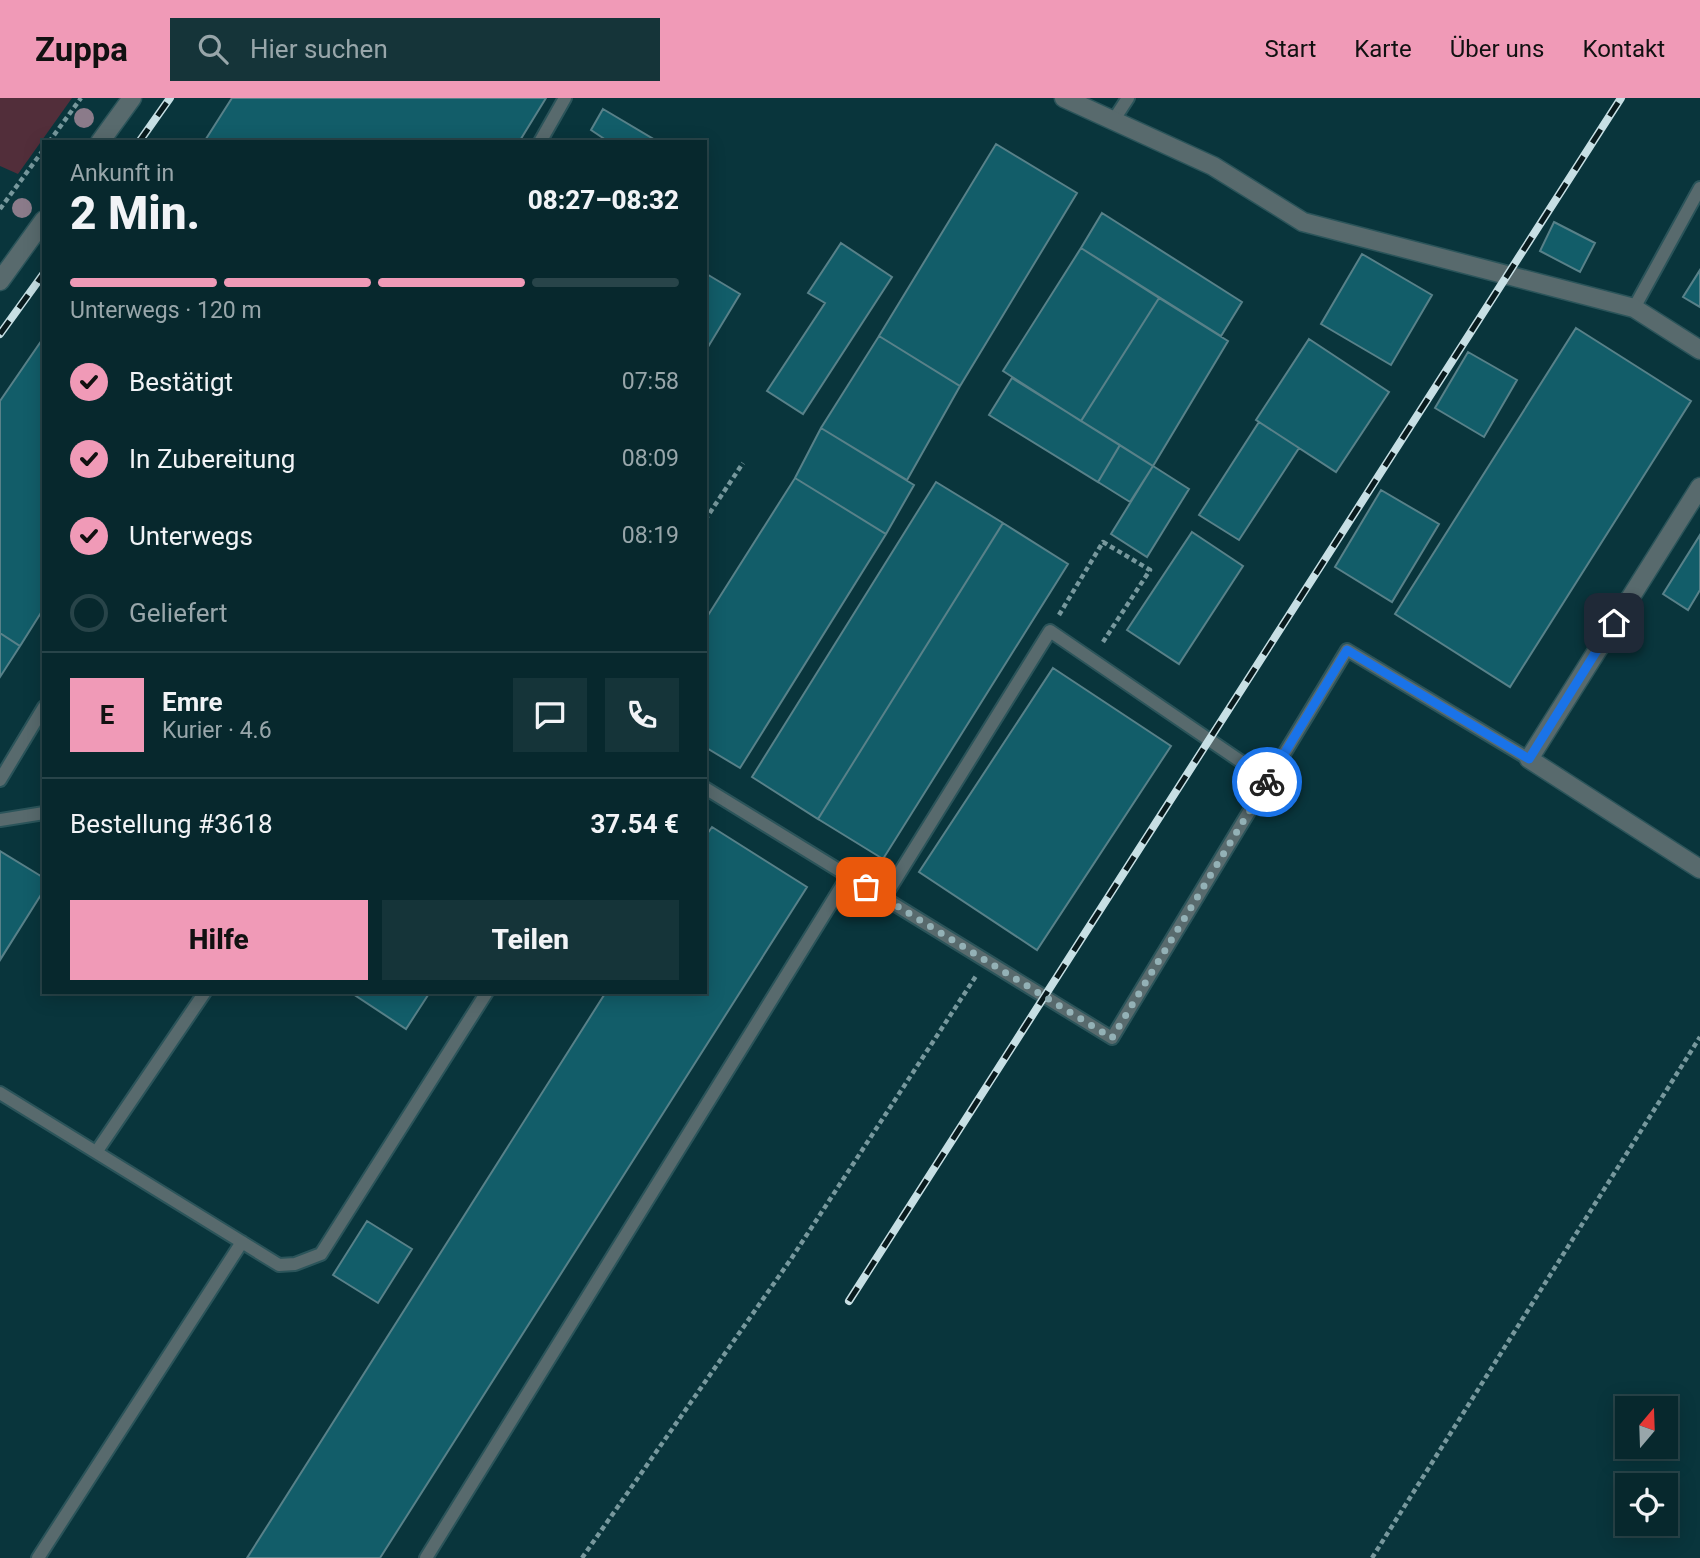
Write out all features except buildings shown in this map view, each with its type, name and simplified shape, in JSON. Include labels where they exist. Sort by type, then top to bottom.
[{"type":"street","points":[[101,140],[132,98]]},
{"type":"street","points":[[1064,98],[1213,166],[1303,222],[1633,308],[1700,350]]},
{"type":"street","points":[[0,281],[42,223]]},
{"type":"street","points":[[1700,487],[1529,759],[1700,869]]},
{"type":"lane","points":[[541,140],[565,98]]},
{"type":"lane","points":[[1113,121],[1128,98]]},
{"type":"lane","points":[[1633,308],[1700,188]]},
{"type":"lane","points":[[884,898],[1050,631],[1268,780]]},
{"type":"lane","points":[[707,789],[1112,1038],[1347,650],[1529,759]]},
{"type":"lane","points":[[0,780],[42,709]]},
{"type":"lane","points":[[0,820],[42,813]]},
{"type":"lane","points":[[426,1558],[848,876]]},
{"type":"lane","points":[[97,1152],[204,994]]},
{"type":"lane","points":[[0,1093],[279,1265],[295,1264],[321,1254],[486,994]]},
{"type":"lane","points":[[38,1558],[243,1242]]},
{"type":"path","points":[[50,140],[81,98]]},
{"type":"path","points":[[0,209],[42,152]]},
{"type":"path","points":[[707,517],[743,463]]},
{"type":"path","points":[[1050,631],[1103,542],[1150,570],[1092,660]]},
{"type":"path","points":[[582,1558],[791,1259],[986,961]]},
{"type":"path","points":[[1372,1558],[1700,1037]]},
{"type":"shaded area","points":[[0,98],[72,98],[18,174],[0,166]]},
{"type":"railway","points":[[140,140],[170,98]]},
{"type":"railway","points":[[849,1301],[1621,98]]},
{"type":"railway","points":[[0,334],[42,276]]},
{"type":"way so far","points":[[866,887],[1112,1038],[1267,782]]},
{"type":"route","points":[[1267,782],[1347,650],[1529,759],[1614,623]]}]
